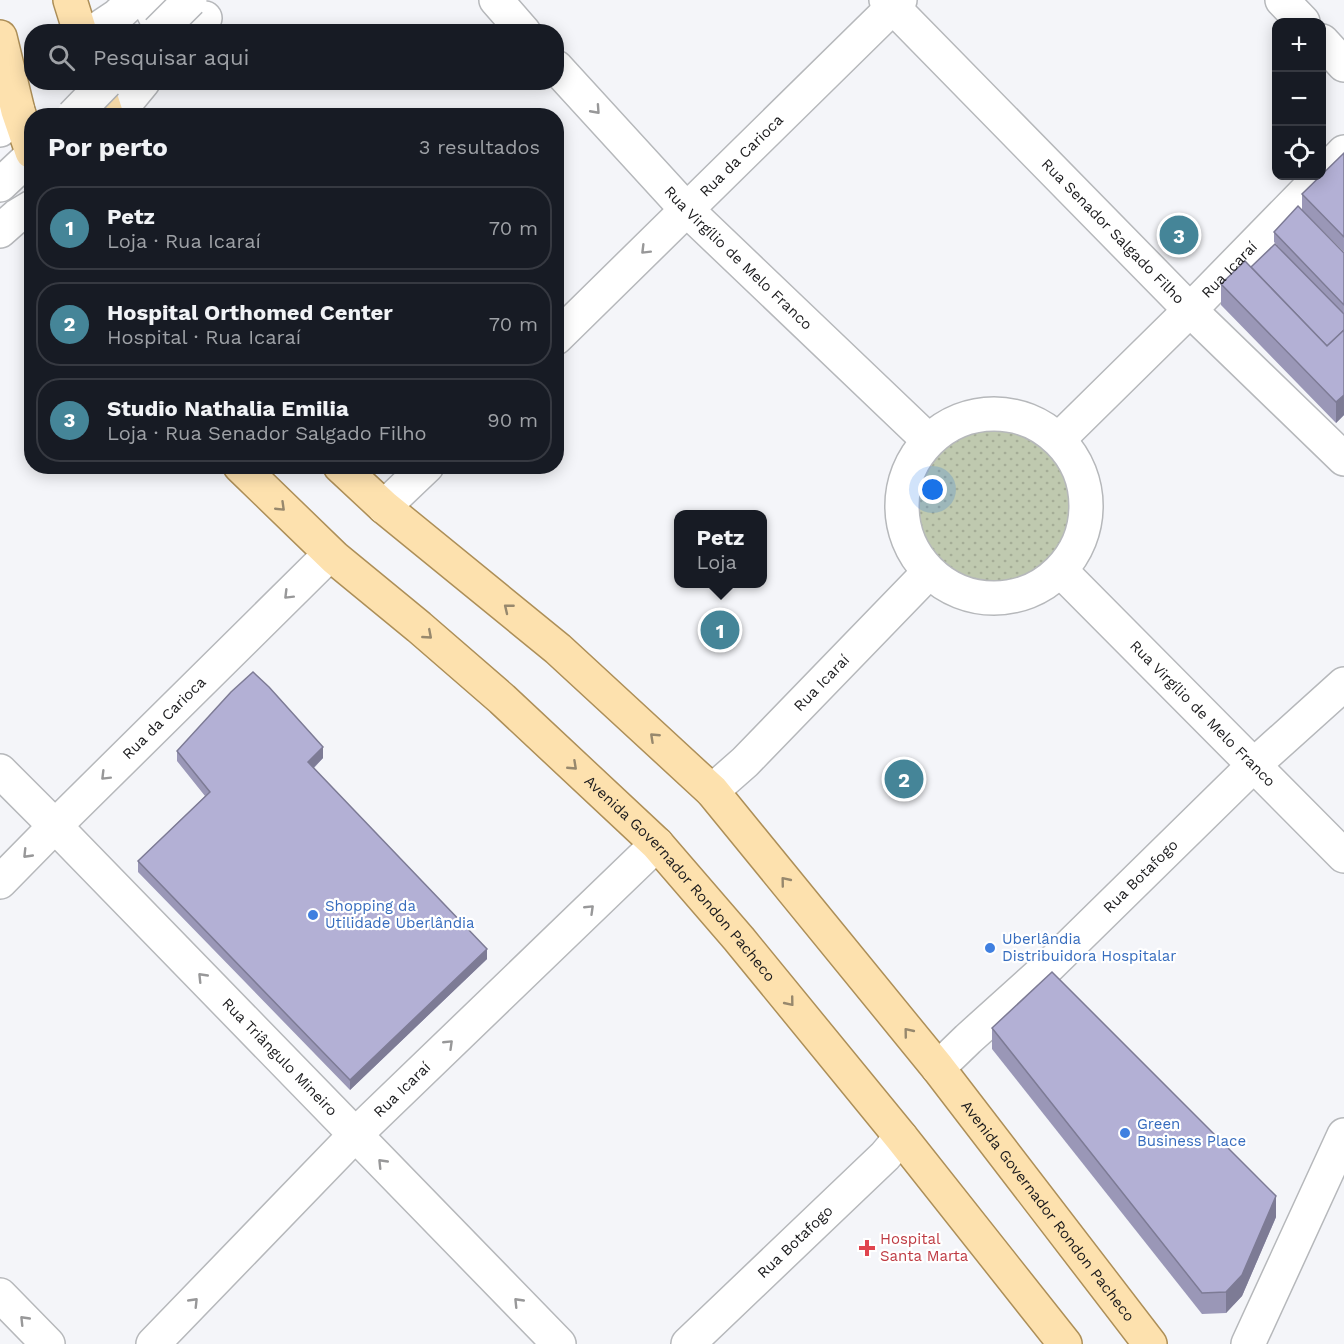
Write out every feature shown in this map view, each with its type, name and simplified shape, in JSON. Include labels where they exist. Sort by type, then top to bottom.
[{"type":"main road","points":[[70,0],[78,24]]},
{"type":"main road","points":[[0,37],[9,121],[24,142]]},
{"type":"main road","points":[[99,90],[104,108]]},
{"type":"main road","name":"Avenida Governador Rondon Pacheco","points":[[248,474],[330,554],[502,699],[657,843],[901,1137],[1065,1344]]},
{"type":"main road","name":"Avenida Governador Rondon Pacheco","points":[[349,474],[384,507],[558,649],[712,791],[938,1068],[1150,1344]]},
{"type":"street","points":[[105,24],[134,0]]},
{"type":"street","points":[[150,0],[149,4],[157,20],[167,24]]},
{"type":"street","points":[[496,0],[517,24]]},
{"type":"street","points":[[1282,0],[1299,18]]},
{"type":"street","name":"Rua da Carioca","points":[[564,330],[893,2]]},
{"type":"street","name":"Rua Senador Salgado Filho","points":[[893,2],[1190,310],[1344,459]]},
{"type":"street","points":[[184,24],[203,12]]},
{"type":"street","points":[[176,24],[203,12]]},
{"type":"street","points":[[1326,45],[1344,65]]},
{"type":"street","name":"Rua Virgílio de Melo Franco","points":[[564,76],[686,209],[928,440]]},
{"type":"street","points":[[81,108],[98,90]]},
{"type":"street","points":[[122,108],[137,90]]},
{"type":"street","name":"Rua Icaraí","points":[[1326,170],[1344,152]]},
{"type":"street","points":[[0,184],[24,161]]},
{"type":"street","name":"Rua Icaraí","points":[[1059,440],[1316,180]]},
{"type":"street","points":[[0,231],[24,212]]},
{"type":"street","points":[[979,414],[1008,414],[1035,423],[1059,440],[1076,463],[1086,490],[1084,529],[1078,547],[1061,571],[1038,589],[1010,598],[981,598],[952,589],[928,572],[911,548],[902,520],[902,491],[911,464],[928,440],[951,423],[979,414]]},
{"type":"street","points":[[384,507],[419,474]]},
{"type":"street","name":"Rua da Carioca","points":[[0,882],[330,554]]},
{"type":"street","name":"Rua Virgílio de Melo Franco","points":[[1061,571],[1344,856]]},
{"type":"street","name":"Rua Icaraí","points":[[712,791],[745,762],[928,572]]},
{"type":"street","name":"Rua Botafogo","points":[[938,1068],[1049,966],[1254,765],[1344,684]]},
{"type":"street","name":"Rua Triângulo Mineiro","points":[[0,771],[559,1344]]},
{"type":"street","name":"Rua Icaraí","points":[[153,1344],[355,1135],[657,843]]},
{"type":"street","points":[[1248,1344],[1344,1135]]},
{"type":"street","name":"Rua Botafogo","points":[[688,1344],[885,1156],[901,1137]]},
{"type":"street","points":[[0,1295],[48,1344]]},
{"type":"green space","points":[[994,414],[1012,415],[1029,421],[1045,429],[1059,441],[1071,455],[1079,471],[1085,488],[1085,524],[1079,541],[1071,557],[1059,571],[1045,583],[1029,591],[1012,597],[994,598],[976,597],[959,591],[943,583],[929,571],[917,557],[909,541],[903,524],[902,506],[903,488],[909,471],[917,455],[929,441],[943,429],[959,421],[976,415]]},
{"type":"building","points":[[1344,153],[1344,237],[1302,194],[1316,180],[1326,180],[1326,171]]},
{"type":"building","points":[[1298,206],[1344,253],[1344,305],[1274,232]]},
{"type":"building","points":[[1275,244],[1344,314],[1344,330],[1327,346],[1251,267]]},
{"type":"building","points":[[1245,261],[1327,346],[1344,330],[1344,395],[1336,402],[1221,284]]},
{"type":"building","name":"Shopping da Utilidade Uberlândia","points":[[253,672],[323,747],[308,762],[487,949],[350,1080],[138,861],[210,792],[177,751],[231,692]]},
{"type":"building","name":"Green Business Place","points":[[1052,972],[1276,1196],[1242,1275],[1226,1292],[1202,1293],[992,1028]]},
{"type":"place","name":"Studio Nathalia Emilia","points":[[1179,235]]},
{"type":"place","name":"Petz","points":[[720,630]]},
{"type":"place","name":"Hospital Orthomed Center","points":[[904,779]]},
{"type":"place","name":"Shopping da Utilidade Uberlândia","points":[[313,915]]},
{"type":"place","name":"Uberlândia Distribuidora Hospitalar","points":[[990,948]]},
{"type":"place","name":"Green Business Place","points":[[1125,1133]]},
{"type":"place","name":"Hospital Santa Marta","points":[[867,1248]]}]
